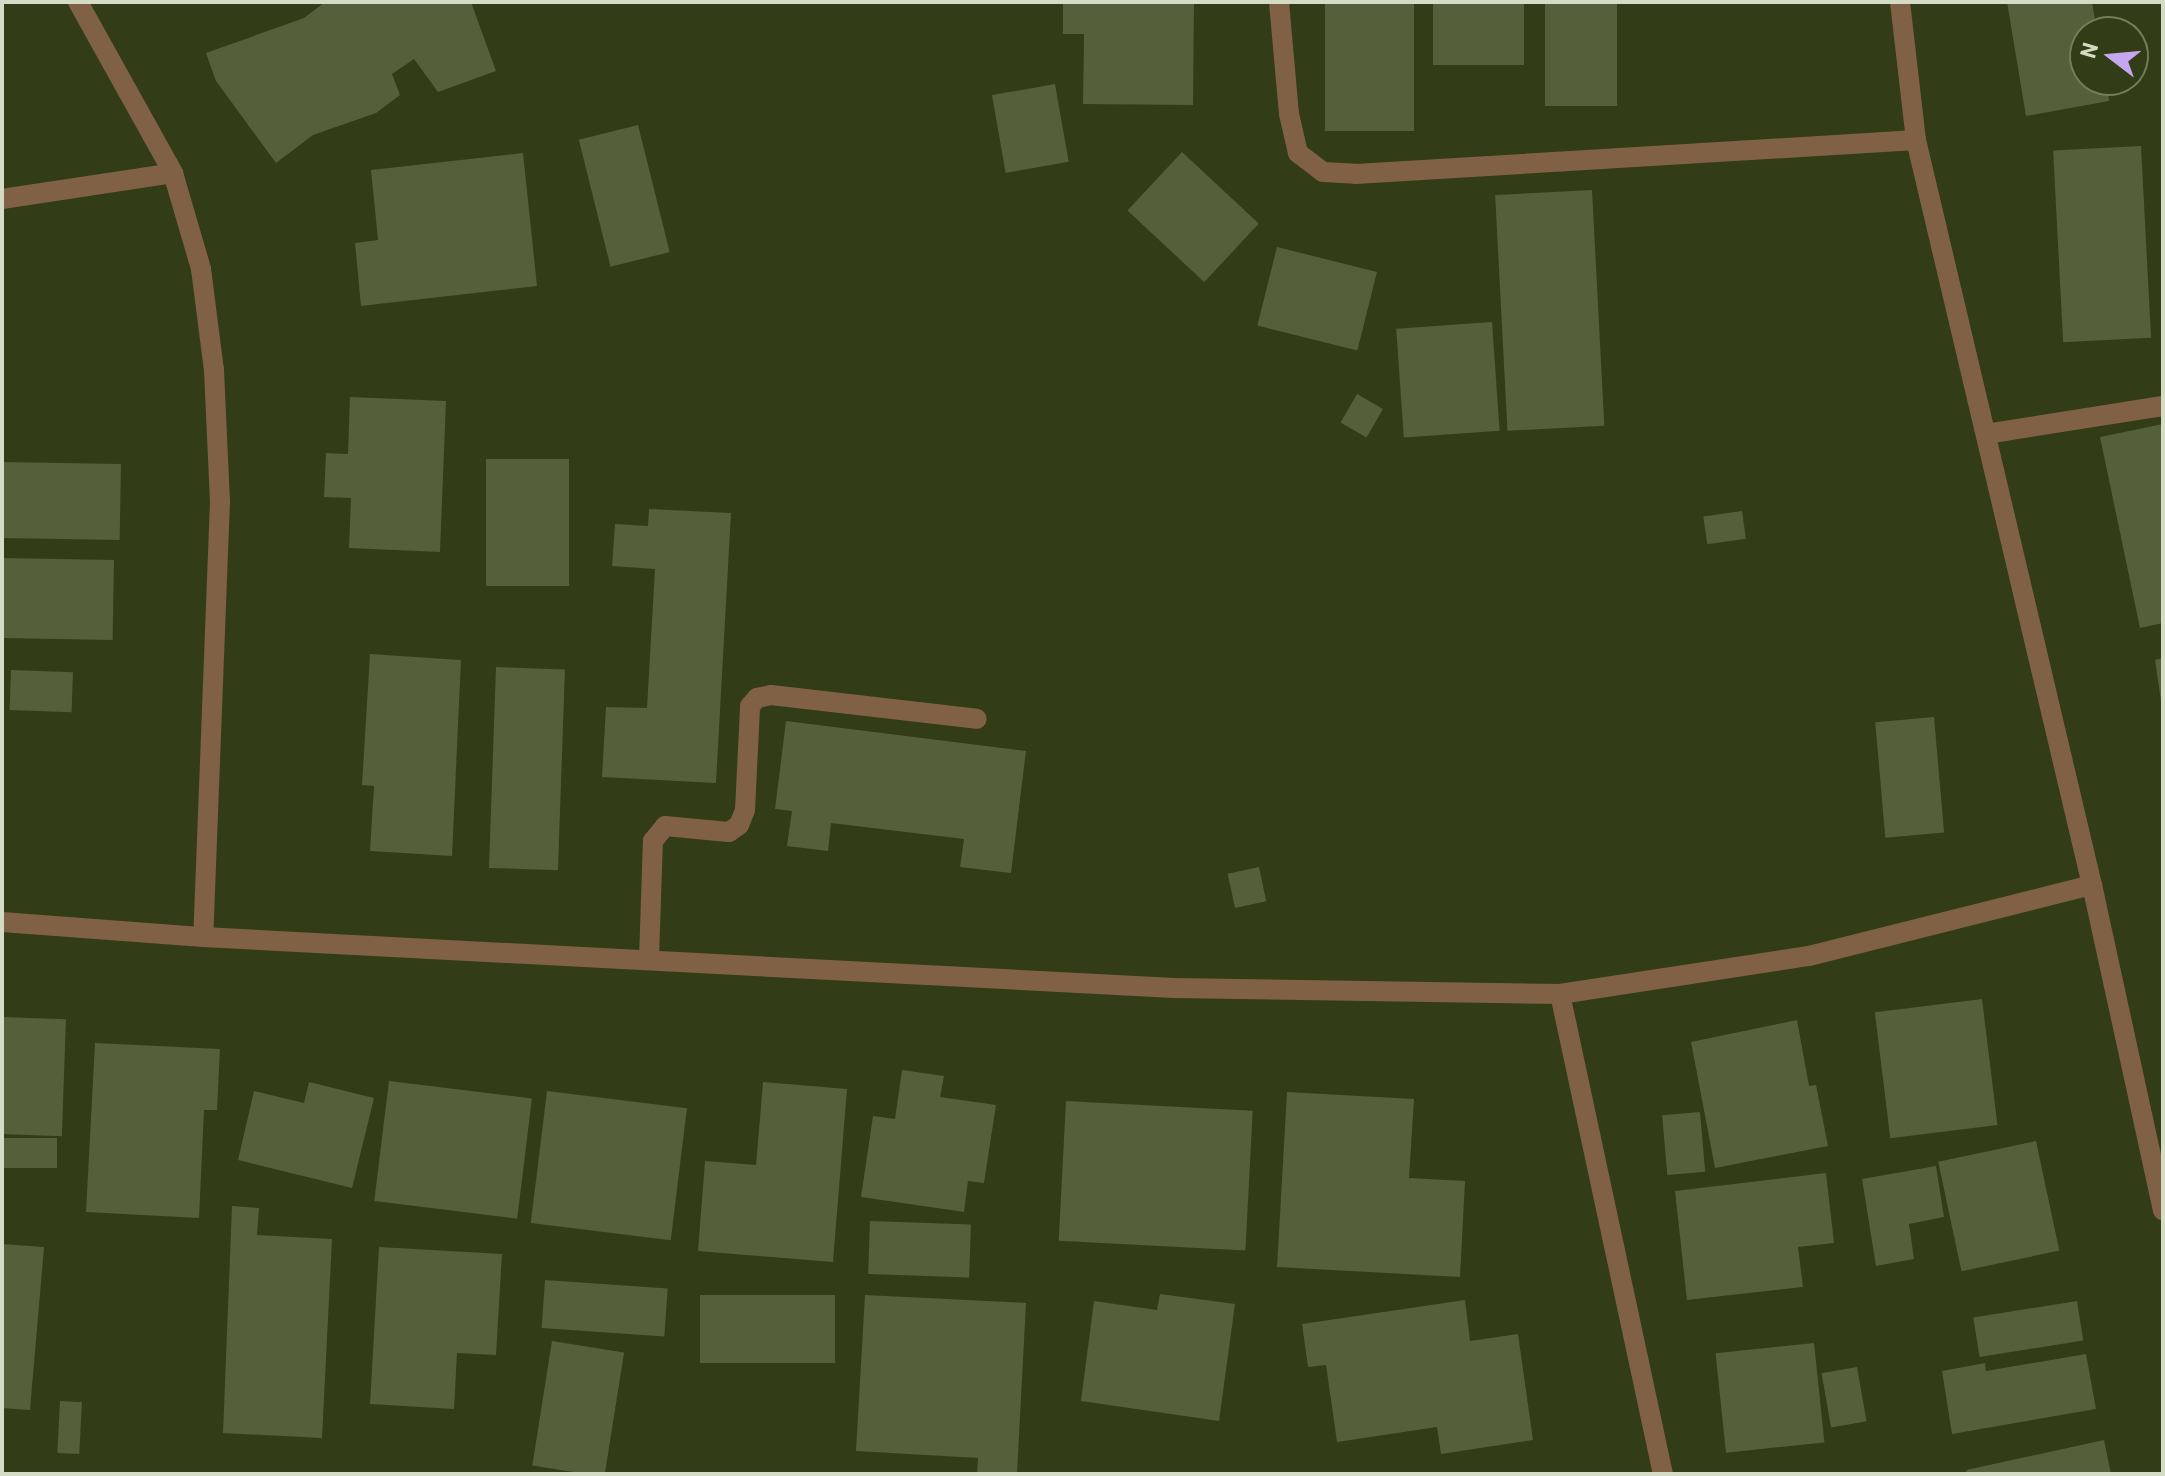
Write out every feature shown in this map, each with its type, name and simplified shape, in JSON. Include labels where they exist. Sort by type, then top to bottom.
[{"type":"street","points":[[78,2],[173,173],[201,269],[214,370],[220,501],[203,937]]},
{"type":"street","points":[[1279,2],[1289,114],[1298,153],[1323,172],[1356,174],[1916,140]]},
{"type":"street","points":[[1900,2],[1916,140],[2092,885],[2163,1210]]},
{"type":"street","points":[[2,199],[173,173]]},
{"type":"street","points":[[1986,434],[2163,406]]},
{"type":"street","points":[[649,959],[653,841],[665,826],[729,832],[739,825],[745,810],[750,706],[757,698],[771,695],[977,719]]},
{"type":"street","points":[[2,922],[203,937],[1174,988],[1560,994],[1809,956],[2092,885]]},
{"type":"street","points":[[1560,994],[1663,1474]]},
{"type":"building","points":[[325,2],[471,2],[496,71],[438,92],[414,59],[392,74],[400,95],[376,113],[313,135],[276,163],[216,81],[206,53],[304,18]]},
{"type":"building","points":[[1063,2],[1194,2],[1193,105],[1083,104],[1084,34],[1063,34]]},
{"type":"building","points":[[1325,2],[1414,2],[1414,131],[1325,131]]},
{"type":"building","points":[[1433,2],[1524,2],[1524,65],[1433,65]]},
{"type":"building","points":[[1545,2],[1617,2],[1617,106],[1545,106]]},
{"type":"building","points":[[2007,2],[2092,2],[2094,16],[2069,16],[2069,96],[2108,96],[2109,101],[2026,116]]},
{"type":"building","points":[[1055,84],[1069,162],[1006,173],[992,95]]},
{"type":"building","points":[[638,125],[670,252],[611,267],[579,140]]},
{"type":"building","points":[[2141,146],[2151,338],[2063,342],[2053,151]]},
{"type":"building","points":[[1182,152],[1259,224],[1204,282],[1127,211]]},
{"type":"building","points":[[523,153],[537,286],[361,306],[355,243],[378,240],[371,170]]},
{"type":"building","points":[[1592,190],[1604,426],[1507,431],[1495,195]]},
{"type":"building","points":[[1277,247],[1377,272],[1357,351],[1257,326]]},
{"type":"building","points":[[1492,322],[1500,431],[1404,437],[1396,329]]},
{"type":"building","points":[[1357,394],[1383,409],[1366,438],[1340,423]]},
{"type":"building","points":[[350,397],[446,401],[440,552],[349,548],[351,498],[324,497],[326,453],[348,454]]},
{"type":"building","points":[[2163,424],[2163,623],[2140,628],[2100,437]]},
{"type":"building","points":[[486,459],[569,459],[569,586],[486,586]]},
{"type":"building","points":[[2,462],[121,464],[120,540],[2,538]]},
{"type":"building","points":[[649,509],[731,513],[716,783],[602,777],[606,707],[647,708],[655,569],[612,566],[615,524],[648,526]]},
{"type":"building","points":[[1742,511],[1746,539],[1707,544],[1703,516]]},
{"type":"building","points":[[2,558],[114,560],[113,640],[2,638]]},
{"type":"building","points":[[370,654],[461,660],[452,856],[370,851],[374,786],[362,785]]},
{"type":"building","points":[[2163,658],[2163,701],[2161,701],[2155,660]]},
{"type":"building","points":[[496,667],[565,669],[558,870],[489,868]]},
{"type":"building","points":[[11,670],[73,672],[72,712],[10,710]]},
{"type":"building","points":[[1934,717],[1944,833],[1885,838],[1875,722]]},
{"type":"building","points":[[786,721],[1026,751],[1011,873],[960,867],[964,839],[831,823],[828,851],[787,846],[792,811],[775,809]]},
{"type":"building","points":[[1259,867],[1266,901],[1235,908],[1228,874]]},
{"type":"building","points":[[1982,999],[1997,1125],[1890,1138],[1875,1012]]},
{"type":"building","points":[[2,1017],[66,1019],[62,1136],[2,1134]]},
{"type":"building","points":[[1797,1020],[1809,1086],[1816,1085],[1828,1146],[1715,1168],[1691,1042]]},
{"type":"building","points":[[95,1043],[220,1049],[217,1110],[204,1110],[199,1218],[86,1212]]},
{"type":"building","points":[[902,1070],[944,1076],[940,1097],[996,1105],[984,1183],[968,1181],[964,1212],[861,1197],[873,1116],[895,1119]]},
{"type":"building","points":[[389,1081],[532,1099],[517,1219],[374,1201]]},
{"type":"building","points":[[309,1082],[374,1098],[352,1188],[238,1160],[254,1091],[304,1103]]},
{"type":"building","points":[[763,1082],[847,1089],[833,1262],[698,1251],[705,1161],[756,1165]]},
{"type":"building","points":[[547,1091],[687,1108],[671,1240],[531,1223]]},
{"type":"building","points":[[1287,1092],[1414,1099],[1409,1178],[1465,1181],[1460,1277],[1277,1267]]},
{"type":"building","points":[[1066,1101],[1253,1111],[1245,1251],[1059,1241]]},
{"type":"building","points":[[1700,1112],[1705,1172],[1667,1175],[1662,1115]]},
{"type":"building","points":[[2,1138],[57,1138],[57,1168],[2,1168]]},
{"type":"building","points":[[2036,1141],[2059,1251],[1961,1271],[1938,1162]]},
{"type":"building","points":[[1936,1166],[1944,1217],[1909,1224],[1914,1259],[1876,1266],[1862,1179]]},
{"type":"building","points":[[1826,1173],[1834,1243],[1798,1247],[1803,1287],[1687,1300],[1675,1191]]},
{"type":"building","points":[[232,1206],[259,1208],[257,1235],[332,1239],[322,1438],[223,1433]]},
{"type":"building","points":[[870,1221],[971,1225],[969,1277],[868,1274]]},
{"type":"building","points":[[2,1244],[44,1247],[30,1410],[2,1408]]},
{"type":"building","points":[[379,1247],[502,1254],[496,1355],[457,1353],[454,1409],[370,1404]]},
{"type":"building","points":[[545,1280],[668,1289],[664,1336],[542,1328]]},
{"type":"building","points":[[1160,1294],[1235,1304],[1219,1421],[1081,1401],[1094,1301],[1157,1310]]},
{"type":"building","points":[[700,1295],[835,1295],[835,1363],[700,1363]]},
{"type":"building","points":[[865,1295],[1026,1303],[1017,1474],[977,1474],[978,1458],[856,1451]]},
{"type":"building","points":[[1465,1300],[1470,1341],[1518,1334],[1533,1440],[1441,1454],[1437,1427],[1337,1442],[1326,1365],[1308,1367],[1302,1324]]},
{"type":"building","points":[[2077,1301],[2083,1341],[1980,1357],[1973,1317]]},
{"type":"building","points":[[552,1341],[624,1352],[605,1474],[532,1465]]},
{"type":"building","points":[[1814,1343],[1824,1442],[1726,1453],[1716,1353]]},
{"type":"building","points":[[2086,1354],[2096,1409],[1952,1434],[1942,1371],[1985,1363],[1986,1371]]},
{"type":"building","points":[[1857,1367],[1867,1421],[1831,1427],[1822,1373]]},
{"type":"building","points":[[60,1401],[82,1402],[79,1454],[57,1453]]},
{"type":"building","points":[[2104,1440],[2111,1474],[1967,1474],[1966,1470]]}]
